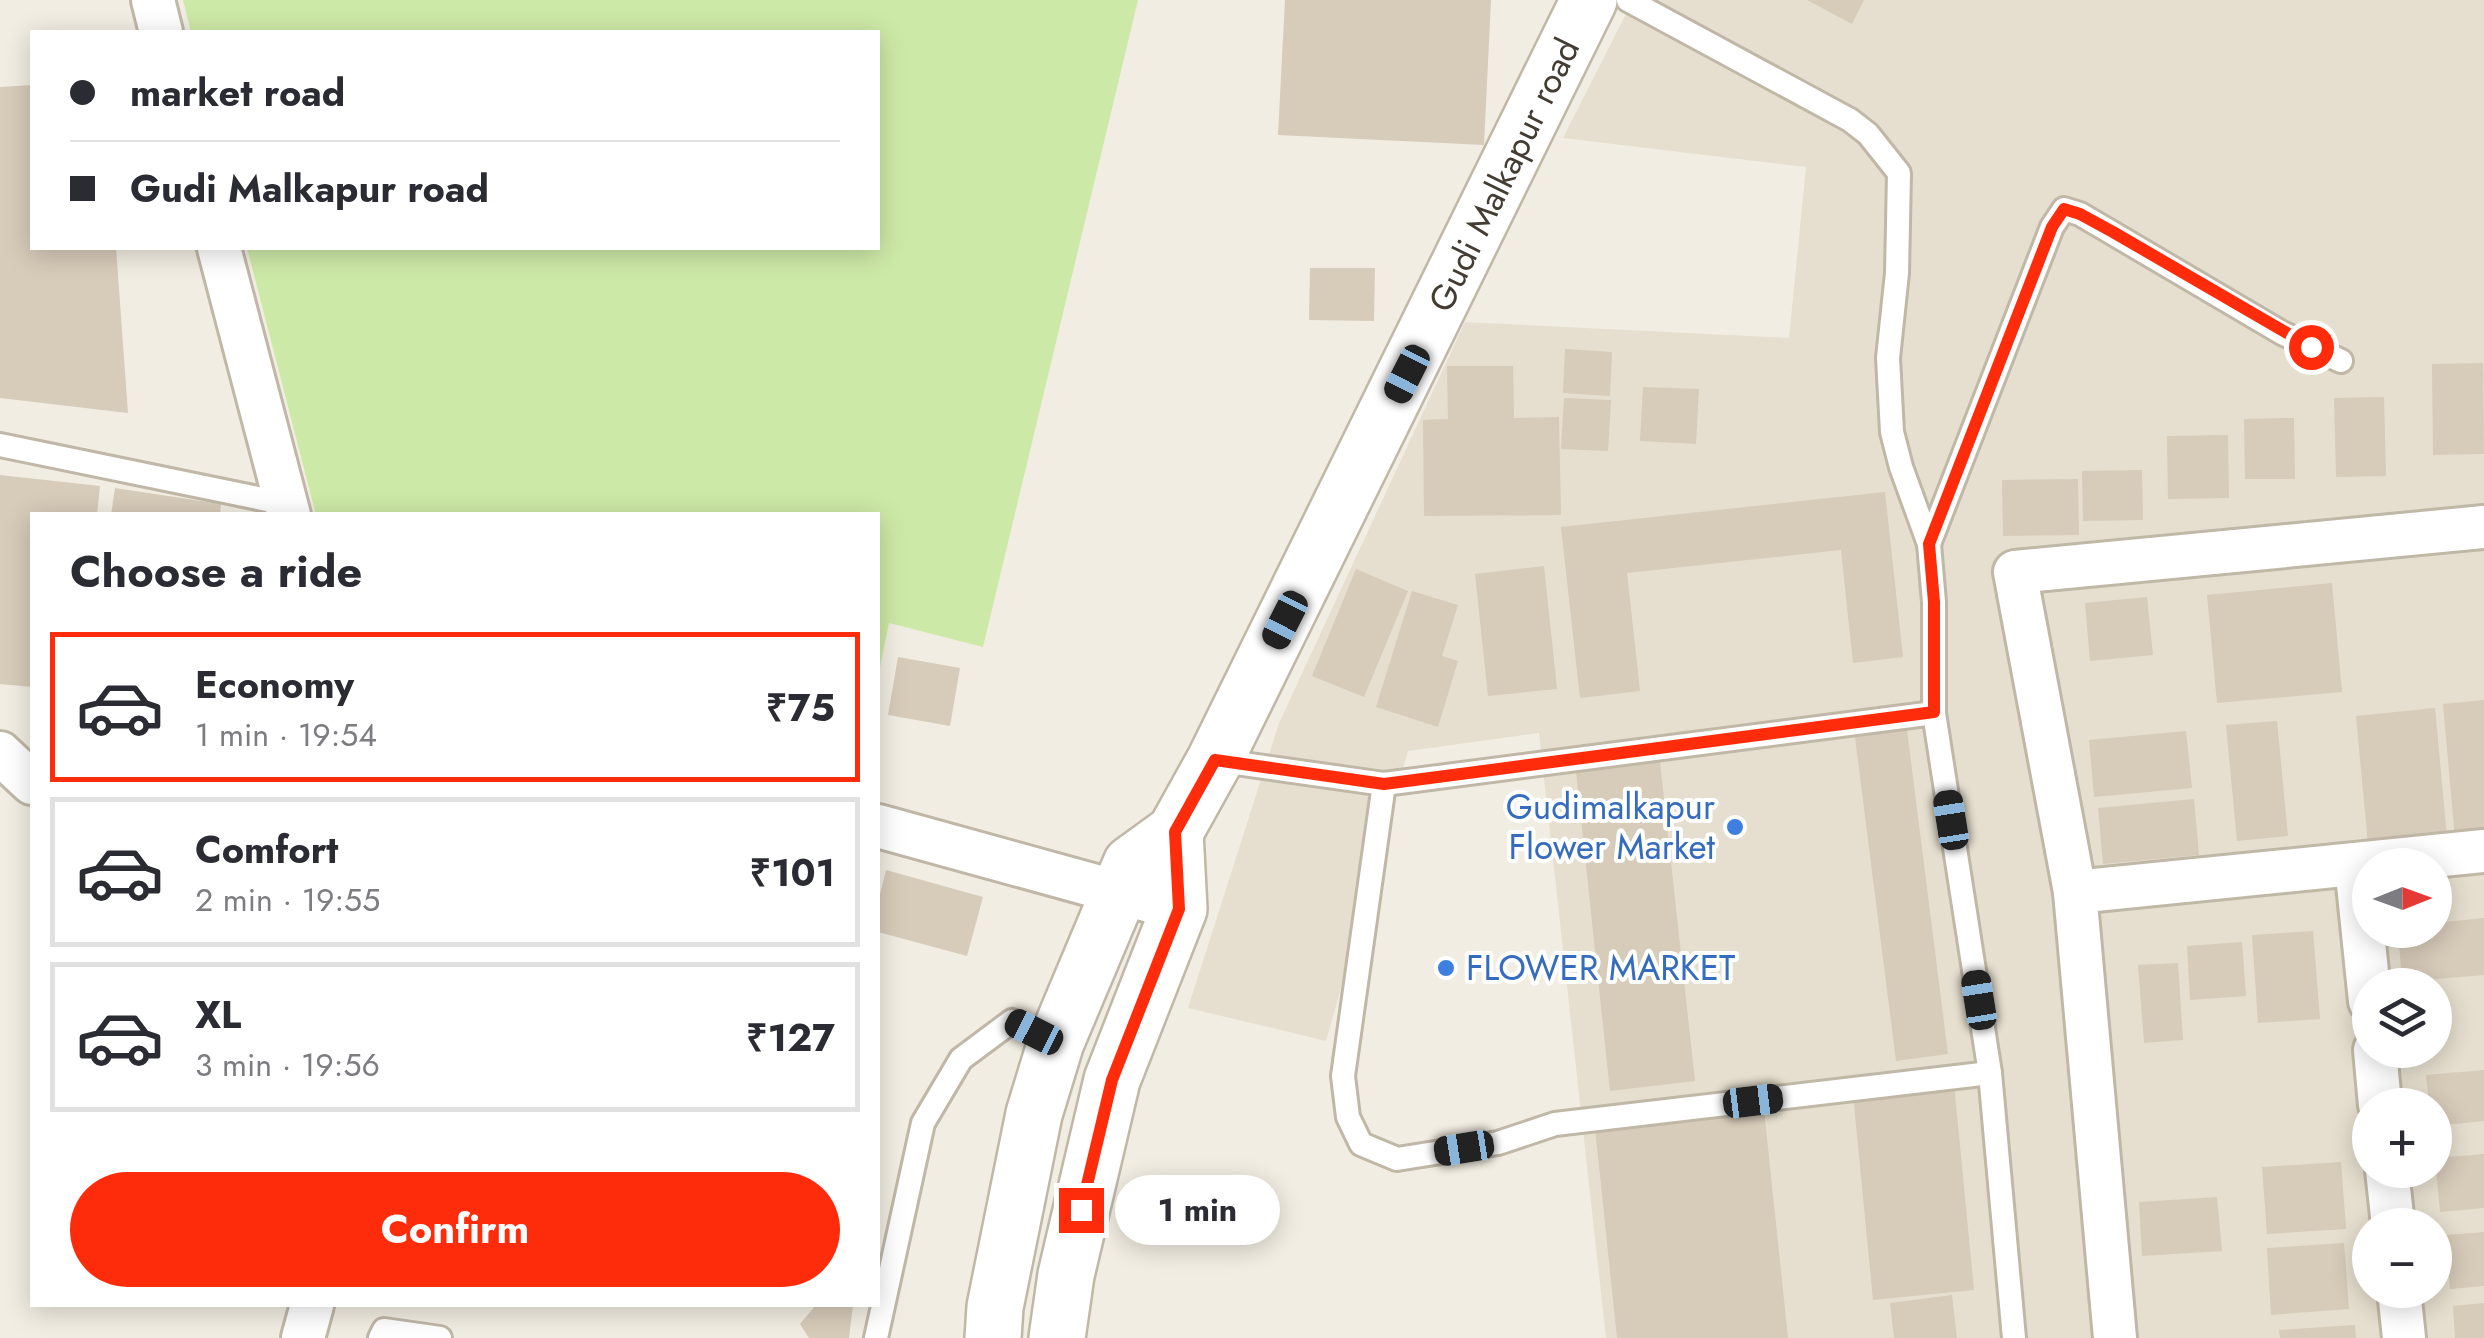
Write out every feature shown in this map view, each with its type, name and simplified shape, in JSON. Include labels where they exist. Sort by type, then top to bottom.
[{"type":"street","points":[[153,0],[161,30]]},
{"type":"street","name":"Gudi Malkapur road","points":[[993,1338],[995,1307],[1034,1114],[1056,1042],[1118,892],[1131,864],[1175,832],[1215,760],[1589,0]]},
{"type":"street","points":[[219,250],[288,510]]},
{"type":"street","points":[[2115,1338],[2075,892],[2015,572],[2484,527]]},
{"type":"street","points":[[0,754],[30,780]]},
{"type":"street","points":[[880,827],[1179,909]]},
{"type":"street","points":[[1057,1338],[1066,1275],[1112,1080],[1179,909],[1175,832]]},
{"type":"street","points":[[2452,854],[2484,851]]},
{"type":"street","points":[[2075,892],[2352,865]]},
{"type":"street","points":[[302,1338],[311,1307]]},
{"type":"street","points":[[2401,1308],[2404,1338]]},
{"type":"lane","points":[[1628,0],[1850,120],[1868,134],[1900,174],[1897,273],[1888,358],[1892,432],[1929,544],[1934,602],[1934,712],[1990,1072],[2014,1338]]},
{"type":"lane","points":[[1929,544],[2052,227],[2064,209],[2080,214],[2282,332],[2340,361]]},
{"type":"lane","points":[[0,445],[288,510]]},
{"type":"lane","points":[[1215,760],[1384,784],[1934,712]]},
{"type":"lane","points":[[1384,784],[1343,1076],[1348,1117],[1360,1144],[1397,1159],[1498,1143],[1555,1124],[1990,1072]]},
{"type":"lane","points":[[876,1338],[923,1123],[961,1059],[1012,1020],[1056,1042]]},
{"type":"lane","points":[[380,1338],[384,1330],[440,1338]]},
{"type":"shaded area","points":[[1633,0],[2484,0],[2484,1338],[1606,1338],[1539,733],[1408,751],[1326,1041],[1188,1008],[1279,723],[1465,322],[1789,338],[1806,167],[1563,138]]},
{"type":"green space","points":[[183,0],[1138,0],[983,647],[889,623],[880,667],[880,512],[315,512],[248,250],[880,250],[880,30],[190,30]]},
{"type":"building","points":[[1285,0],[1491,0],[1484,145],[1278,135]]},
{"type":"building","points":[[1807,0],[1864,0],[1852,24]]},
{"type":"building","points":[[30,85],[30,250],[116,250],[128,413],[0,398],[0,87]]},
{"type":"building","points":[[1310,268],[1375,268],[1374,321],[1309,320]]},
{"type":"building","points":[[1565,349],[1612,352],[1610,396],[1563,393]]},
{"type":"building","points":[[2483,363],[2484,454],[2433,455],[2432,364]]},
{"type":"building","points":[[1447,366],[1513,366],[1514,418],[1559,417],[1561,515],[1424,516],[1423,420],[1448,419]]},
{"type":"building","points":[[1643,387],[1699,389],[1696,444],[1640,441]]},
{"type":"building","points":[[2384,397],[2386,476],[2336,477],[2334,398]]},
{"type":"building","points":[[1564,398],[1611,400],[1608,451],[1561,449]]},
{"type":"building","points":[[2294,418],[2295,479],[2245,479],[2244,419]]},
{"type":"building","points":[[2228,435],[2229,498],[2168,499],[2167,436]]},
{"type":"building","points":[[2142,470],[2143,520],[2083,521],[2082,471]]},
{"type":"building","points":[[0,475],[100,486],[97,512],[30,512],[30,687],[0,684]]},
{"type":"building","points":[[2078,479],[2079,535],[2003,536],[2002,480]]},
{"type":"building","points":[[115,488],[221,504],[220,512],[111,512]]},
{"type":"building","points":[[1885,492],[1903,657],[1853,663],[1841,550],[1627,573],[1640,691],[1580,698],[1561,527]]},
{"type":"building","points":[[1544,566],[1557,689],[1488,696],[1475,574]]},
{"type":"building","points":[[1356,569],[1408,591],[1364,697],[1312,676]]},
{"type":"building","points":[[2332,583],[2342,692],[2217,703],[2207,595]]},
{"type":"building","points":[[1412,591],[1458,605],[1442,656],[1458,661],[1438,727],[1376,707]]},
{"type":"building","points":[[2147,597],[2153,655],[2090,661],[2085,603]]},
{"type":"building","points":[[898,657],[960,668],[950,726],[888,715]]},
{"type":"building","points":[[2484,700],[2484,836],[2455,839],[2443,704]]},
{"type":"building","points":[[2435,708],[2447,837],[2368,844],[2356,716]]},
{"type":"building","points":[[2277,721],[2288,836],[2237,841],[2226,725]]},
{"type":"building","points":[[1907,730],[1948,1054],[1896,1061],[1855,737]]},
{"type":"building","points":[[2186,731],[2192,788],[2094,797],[2089,740]]},
{"type":"building","points":[[1659,753],[1695,1081],[1610,1091],[1575,762]]},
{"type":"building","points":[[2194,799],[2199,855],[2103,864],[2098,808]]},
{"type":"building","points":[[886,870],[983,897],[967,956],[880,933],[880,894]]},
{"type":"building","points":[[2484,918],[2484,975],[2452,978],[2452,968],[2401,968],[2399,948],[2452,948],[2452,921]]},
{"type":"building","points":[[2313,931],[2320,1019],[2258,1023],[2252,935]]},
{"type":"building","points":[[2242,942],[2246,996],[2190,1000],[2187,946]]},
{"type":"building","points":[[2178,963],[2183,1040],[2144,1043],[2138,965]]},
{"type":"building","points":[[2484,1070],[2484,1121],[2452,1124],[2452,1088],[2427,1088],[2426,1075]]},
{"type":"building","points":[[1954,1084],[1974,1290],[1873,1300],[1853,1094]]},
{"type":"building","points":[[1764,1110],[1788,1338],[1617,1338],[1595,1128]]},
{"type":"building","points":[[2484,1154],[2484,1208],[2440,1208],[2438,1188],[2452,1188],[2452,1157]]},
{"type":"building","points":[[2341,1162],[2346,1229],[2267,1234],[2262,1167]]},
{"type":"building","points":[[2217,1197],[2222,1251],[2142,1256],[2139,1202]]},
{"type":"building","points":[[2484,1232],[2484,1286],[2452,1289],[2452,1235]]},
{"type":"building","points":[[2344,1243],[2349,1309],[2271,1315],[2267,1248]]},
{"type":"building","points":[[1952,1295],[1957,1338],[1894,1338],[1890,1303]]},
{"type":"building","points":[[2484,1303],[2484,1338],[2455,1338],[2453,1306]]},
{"type":"building","points":[[814,1307],[853,1307],[849,1338],[809,1338],[800,1324]]},
{"type":"building","points":[[2355,1325],[2356,1338],[2280,1338],[2279,1330]]},
{"type":"place","name":"Gudimalkapur Flower Market","points":[[1735,827]]},
{"type":"place","name":"FLOWER MARKET","points":[[1446,968]]},
{"type":"route","points":[[1081,1210],[1112,1080],[1179,909],[1175,832],[1215,760],[1384,784],[1934,712],[1934,602],[1929,544],[2052,227],[2064,209],[2178,268],[2311,347]]}]
